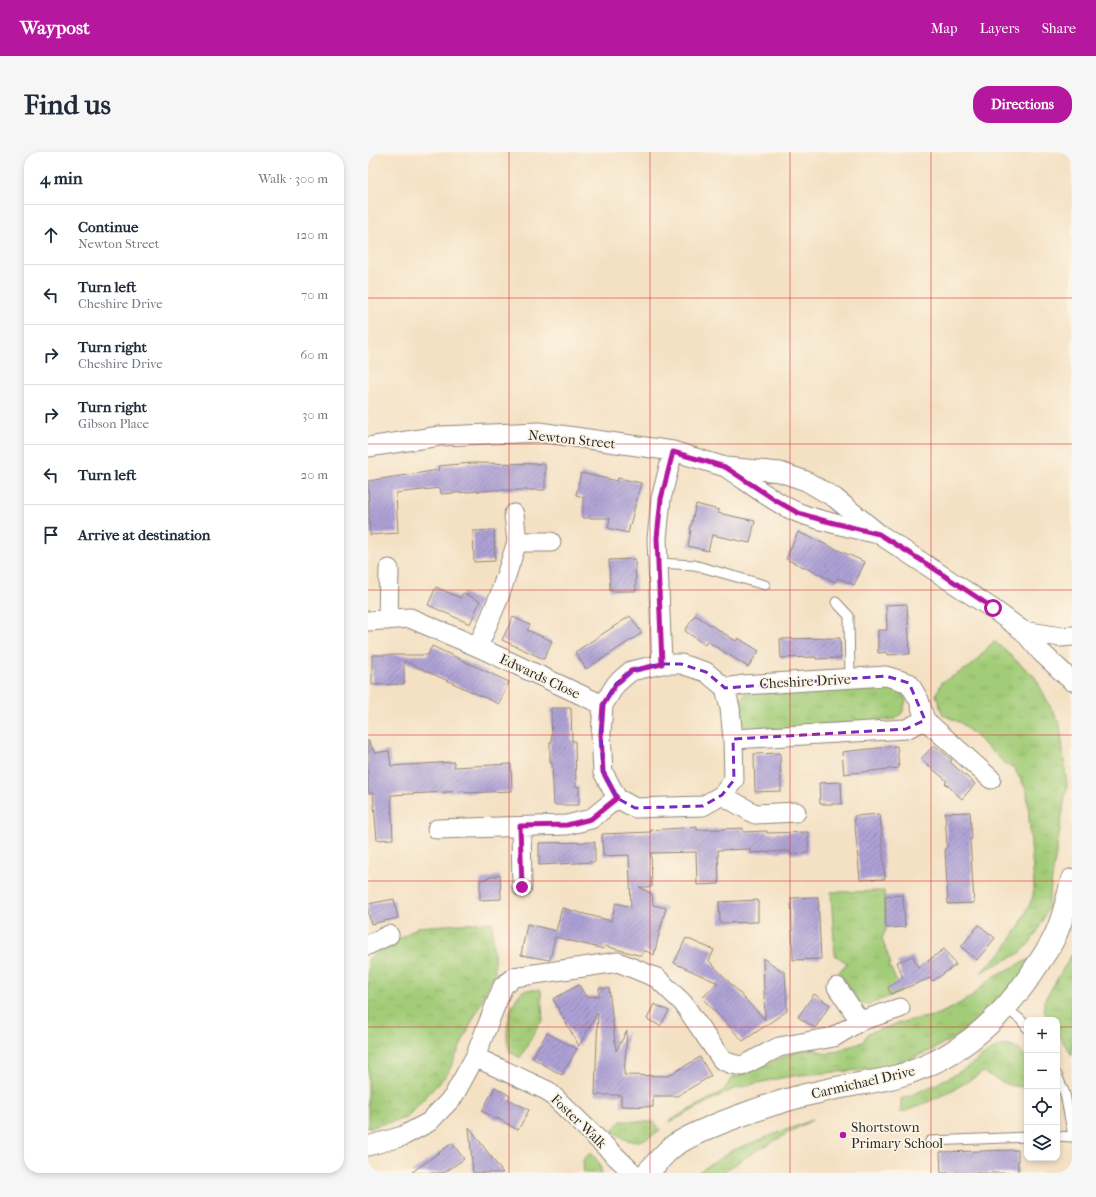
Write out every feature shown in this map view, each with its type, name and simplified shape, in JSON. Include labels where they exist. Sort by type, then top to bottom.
[{"type":"main road","name":"Carmichael Drive","points":[[647,1173],[674,1146],[728,1120],[823,1090],[895,1077],[927,1066],[956,1050],[986,1028],[1021,990],[1054,939],[1062,918],[1072,880]]},
{"type":"street","name":"Newton Street","points":[[368,447],[440,436],[539,432],[673,452],[725,467],[780,472],[806,481],[835,498],[879,534],[930,566],[1023,630]]},
{"type":"street","points":[[662,664],[657,538],[661,499],[673,452]]},
{"type":"street","name":"Newton Street","points":[[725,467],[775,500],[798,513],[879,534]]},
{"type":"street","points":[[478,646],[499,597],[517,542],[514,514]]},
{"type":"street","points":[[517,542],[550,542]]},
{"type":"street","points":[[388,620],[389,569]]},
{"type":"street","name":"Edwards Close","points":[[368,621],[410,618],[478,646],[603,705]]},
{"type":"street","points":[[1023,630],[1061,637],[1072,636]]},
{"type":"street","points":[[1023,630],[1041,652],[1072,681]]},
{"type":"street","points":[[662,664],[681,664],[706,672],[725,688],[730,708],[733,739],[734,780],[722,795],[703,806],[635,808],[617,798],[603,772],[601,734],[603,705],[616,684],[631,671],[662,664]]},
{"type":"street","name":"Cheshire Drive","points":[[725,688],[743,685],[886,676],[909,683],[919,700],[925,720]]},
{"type":"street","points":[[733,739],[906,729],[925,720],[991,779]]},
{"type":"street","points":[[722,795],[755,814],[796,812]]},
{"type":"street","points":[[437,829],[567,825],[591,819],[617,798]]},
{"type":"street","points":[[520,826],[522,887]]},
{"type":"street","points":[[368,945],[389,935]]},
{"type":"street","points":[[368,1146],[404,1136],[428,1122],[453,1097],[475,1057],[503,986],[514,977],[618,962],[657,978],[683,1003],[722,1060],[742,1066],[779,1048],[834,1037],[860,1021],[900,1008]]},
{"type":"street","points":[[836,987],[860,1021]]},
{"type":"street","name":"Foster Walk","points":[[475,1057],[548,1091],[633,1173]]},
{"type":"lane","points":[[658,563],[694,565],[764,585]]},
{"type":"lane","points":[[836,602],[848,616],[850,678]]},
{"type":"lane","points":[[1006,1008],[1024,1025]]},
{"type":"lane","points":[[1060,1082],[1065,1094],[1072,1131]]},
{"type":"lane","points":[[1060,1136],[1072,1137]]},
{"type":"lane","points":[[930,1141],[1024,1137]]},
{"type":"highlighted area","points":[[662,664],[681,664],[706,672],[725,688],[886,676],[909,683],[925,720],[906,729],[733,739],[734,780],[722,795],[703,806],[635,808],[617,798],[603,772],[601,734],[603,705],[616,684],[631,671]]},
{"type":"green space","points":[[994,641],[1035,677],[1060,725],[1067,786],[1048,908],[1037,932],[1020,953],[981,972],[1002,952],[1019,927],[1033,897],[1034,885],[1027,791],[1014,768],[1006,764],[961,723],[943,715],[936,695],[942,682],[970,667]]},
{"type":"green space","points":[[889,682],[902,690],[906,701],[902,713],[895,719],[757,731],[750,729],[738,716],[738,705],[745,694]]},
{"type":"green space","points":[[884,891],[886,928],[882,939],[891,964],[889,964],[901,992],[867,1005],[860,1003],[839,972],[847,963],[835,955],[831,892]]},
{"type":"green space","points":[[492,922],[495,972],[448,1073],[406,1118],[368,1128],[368,959],[418,927]]},
{"type":"green space","points":[[1072,954],[1072,1055],[1060,1037],[1060,1017],[1047,1017],[1044,1011],[1044,1001]]},
{"type":"green space","points":[[1034,957],[1015,985],[963,1033],[930,1051],[895,1064],[872,1069],[800,1075],[734,1089],[669,1123],[669,1121],[720,1093],[727,1086],[732,1077],[754,1070],[779,1058],[804,1051],[816,1051],[826,1054],[863,1042],[868,1033],[906,1021],[933,1016],[950,1009],[969,998],[993,977]]},
{"type":"green space","points":[[524,990],[541,990],[543,1021],[540,1023],[520,1058],[510,1052],[507,1028],[514,1002]]},
{"type":"green space","points":[[1006,1045],[1017,1048],[1024,1055],[1024,1088],[1009,1085],[983,1072],[943,1095],[901,1113],[901,1099],[963,1070],[1000,1046]]},
{"type":"green space","points":[[812,1120],[756,1151],[721,1173],[697,1173],[733,1150]]},
{"type":"green space","points":[[621,1121],[655,1122],[660,1130],[642,1140],[630,1141],[612,1130]]},
{"type":"green space","points":[[591,1152],[599,1163],[602,1173],[584,1173],[583,1160]]},
{"type":"building","points":[[472,463],[545,464],[545,490],[494,490],[441,494],[440,488],[396,493],[398,533],[370,535],[368,481],[439,470],[438,466]]},
{"type":"building","points":[[581,473],[617,481],[618,478],[641,483],[628,533],[608,528],[610,518],[583,518],[583,497],[576,495]]},
{"type":"building","points":[[696,504],[719,510],[718,513],[755,521],[750,543],[712,535],[708,551],[688,546]]},
{"type":"building","points":[[494,530],[495,561],[474,562],[473,531]]},
{"type":"building","points":[[798,532],[865,562],[854,585],[838,578],[836,582],[786,559]]},
{"type":"building","points":[[635,559],[636,591],[610,591],[609,560]]},
{"type":"building","points":[[436,587],[460,598],[463,593],[480,601],[470,624],[428,605]]},
{"type":"building","points":[[907,604],[910,654],[887,655],[886,652],[878,653],[878,630],[887,630],[886,605]]},
{"type":"building","points":[[695,615],[736,641],[738,638],[759,651],[748,667],[707,641],[705,645],[685,631]]},
{"type":"building","points":[[630,616],[642,633],[586,669],[575,652]]},
{"type":"building","points":[[513,617],[530,625],[527,630],[552,641],[544,659],[502,640]]},
{"type":"building","points":[[840,638],[841,658],[781,658],[780,639]]},
{"type":"building","points":[[432,646],[509,682],[499,704],[404,661],[404,684],[372,685],[372,655],[428,655]]},
{"type":"building","points":[[551,708],[571,708],[572,741],[575,741],[576,787],[579,786],[579,805],[554,805],[552,763],[550,763],[550,742],[552,742]]},
{"type":"building","points":[[368,740],[375,753],[389,751],[391,766],[454,762],[454,767],[511,764],[512,791],[465,793],[465,791],[391,795],[393,839],[377,840],[373,793],[368,793]]},
{"type":"building","points":[[934,745],[952,760],[950,762],[975,784],[962,799],[945,783],[947,781],[921,759]]},
{"type":"building","points":[[897,746],[899,768],[844,774],[842,752]]},
{"type":"building","points":[[780,753],[781,791],[755,792],[754,754]]},
{"type":"building","points":[[841,782],[842,804],[820,804],[819,783]]},
{"type":"building","points":[[970,812],[974,903],[948,904],[945,813]]},
{"type":"building","points":[[880,814],[885,879],[860,880],[854,816]]},
{"type":"building","points":[[697,827],[697,830],[743,828],[743,832],[808,832],[808,853],[790,854],[790,851],[750,853],[750,849],[718,850],[719,884],[697,885],[696,852],[651,853],[652,887],[639,887],[652,894],[653,905],[666,908],[654,955],[644,950],[642,956],[605,946],[604,949],[555,937],[550,960],[521,955],[527,924],[556,931],[562,908],[611,921],[616,903],[631,907],[629,855],[603,856],[602,834],[651,832],[651,830]]},
{"type":"building","points":[[595,842],[595,862],[539,865],[539,843]]},
{"type":"building","points":[[500,875],[501,899],[480,900],[480,880]]},
{"type":"building","points":[[903,895],[905,927],[886,928],[885,896]]},
{"type":"building","points":[[818,897],[821,959],[793,960],[791,898]]},
{"type":"building","points":[[394,899],[398,918],[371,924],[368,904]]},
{"type":"building","points":[[758,900],[758,922],[720,923],[719,902]]},
{"type":"building","points":[[979,925],[995,938],[977,960],[961,947]]},
{"type":"building","points":[[686,938],[714,950],[709,961],[765,1020],[763,958],[785,973],[787,1011],[743,1041],[702,998],[718,983],[674,963]]},
{"type":"building","points":[[944,949],[956,965],[933,981],[930,978],[891,994],[888,988],[903,978],[897,962],[913,956],[918,968]]},
{"type":"building","points":[[579,985],[586,997],[599,996],[599,988],[609,988],[616,1051],[627,1031],[624,1075],[668,1076],[700,1057],[711,1076],[677,1096],[653,1096],[653,1107],[621,1106],[621,1095],[595,1095],[598,1012],[579,1046],[553,999]]},
{"type":"building","points":[[814,994],[830,1005],[815,1028],[798,1017]]},
{"type":"building","points":[[654,1004],[669,1011],[660,1026],[647,1019]]},
{"type":"building","points":[[547,1033],[577,1049],[562,1075],[532,1058]]},
{"type":"building","points":[[495,1087],[510,1096],[508,1099],[529,1110],[518,1130],[482,1111]]},
{"type":"building","points":[[469,1127],[503,1173],[473,1173]]},
{"type":"building","points":[[452,1143],[464,1159],[444,1173],[411,1173]]},
{"type":"building","points":[[1018,1150],[1018,1173],[941,1173],[940,1152]]},
{"type":"place","name":"Shortstown Primary School","points":[[843,1135]]},
{"type":"route","points":[[522,887],[520,826],[567,825],[591,819],[617,798],[603,772],[601,734],[603,705],[616,684],[631,671],[662,664],[657,538],[661,499],[673,452],[725,467],[775,500],[798,513],[879,534],[993,608]]}]
